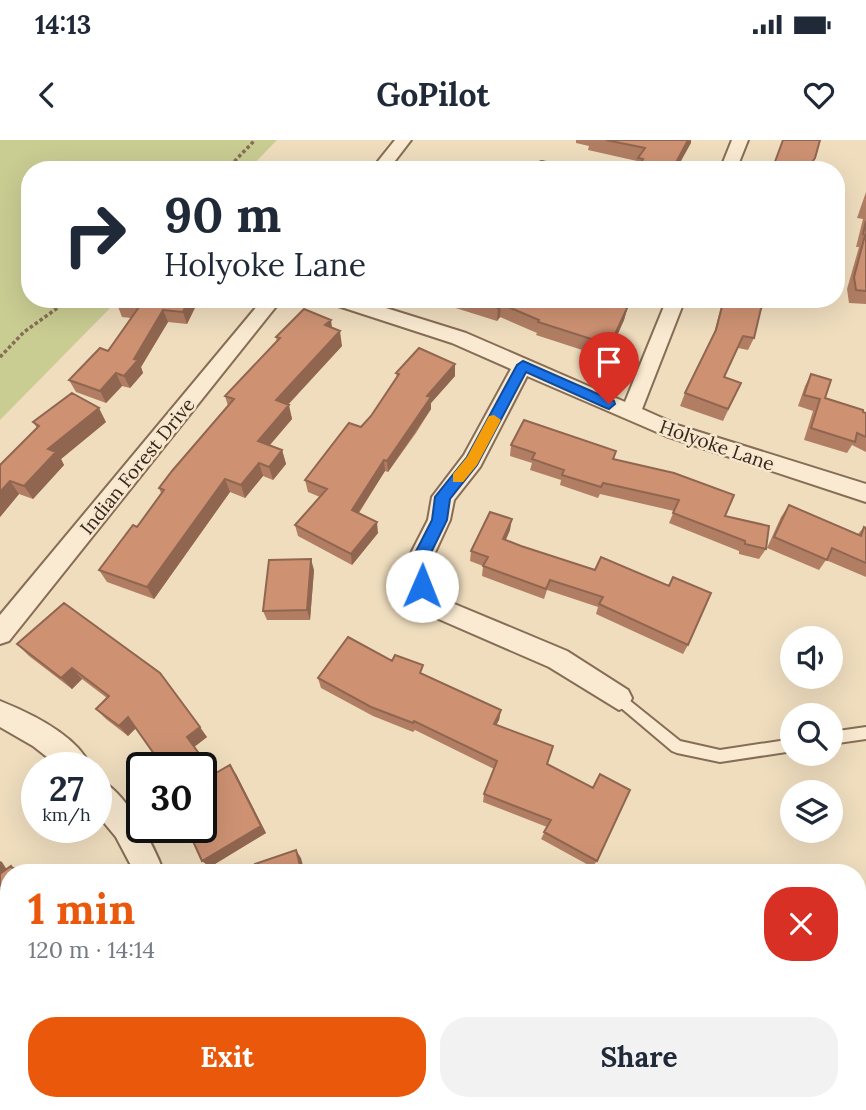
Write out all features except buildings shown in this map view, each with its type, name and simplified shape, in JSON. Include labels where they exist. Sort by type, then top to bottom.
[{"type":"street","points":[[386,161],[403,140]]},
{"type":"street","points":[[732,161],[740,140]]},
{"type":"street","name":"Indian Forest Drive","points":[[0,633],[266,308]]},
{"type":"street","name":"Holyoke Lane","points":[[366,308],[420,324],[523,365],[630,414],[736,453],[866,493]]},
{"type":"street","points":[[630,414],[672,308]]},
{"type":"street","points":[[523,365],[472,461],[443,497],[439,520],[419,561],[422,586],[443,610],[558,659],[619,698]]},
{"type":"street","points":[[9,718],[63,752]]},
{"type":"street","points":[[112,810],[126,827],[145,864]]},
{"type":"lane","points":[[619,698],[677,747],[719,756],[780,747]]},
{"type":"lane","points":[[843,736],[866,733]]},
{"type":"path","points":[[235,161],[255,140]]},
{"type":"path","points":[[0,356],[24,331],[57,308]]},
{"type":"green space","points":[[0,140],[277,140],[257,161],[21,161],[21,308],[110,308],[0,420]]},
{"type":"slow traffic","points":[[458,478],[472,461],[494,420]]},
{"type":"route","points":[[422,586],[419,561],[439,520],[443,497],[472,461],[523,365],[609,404]]}]
